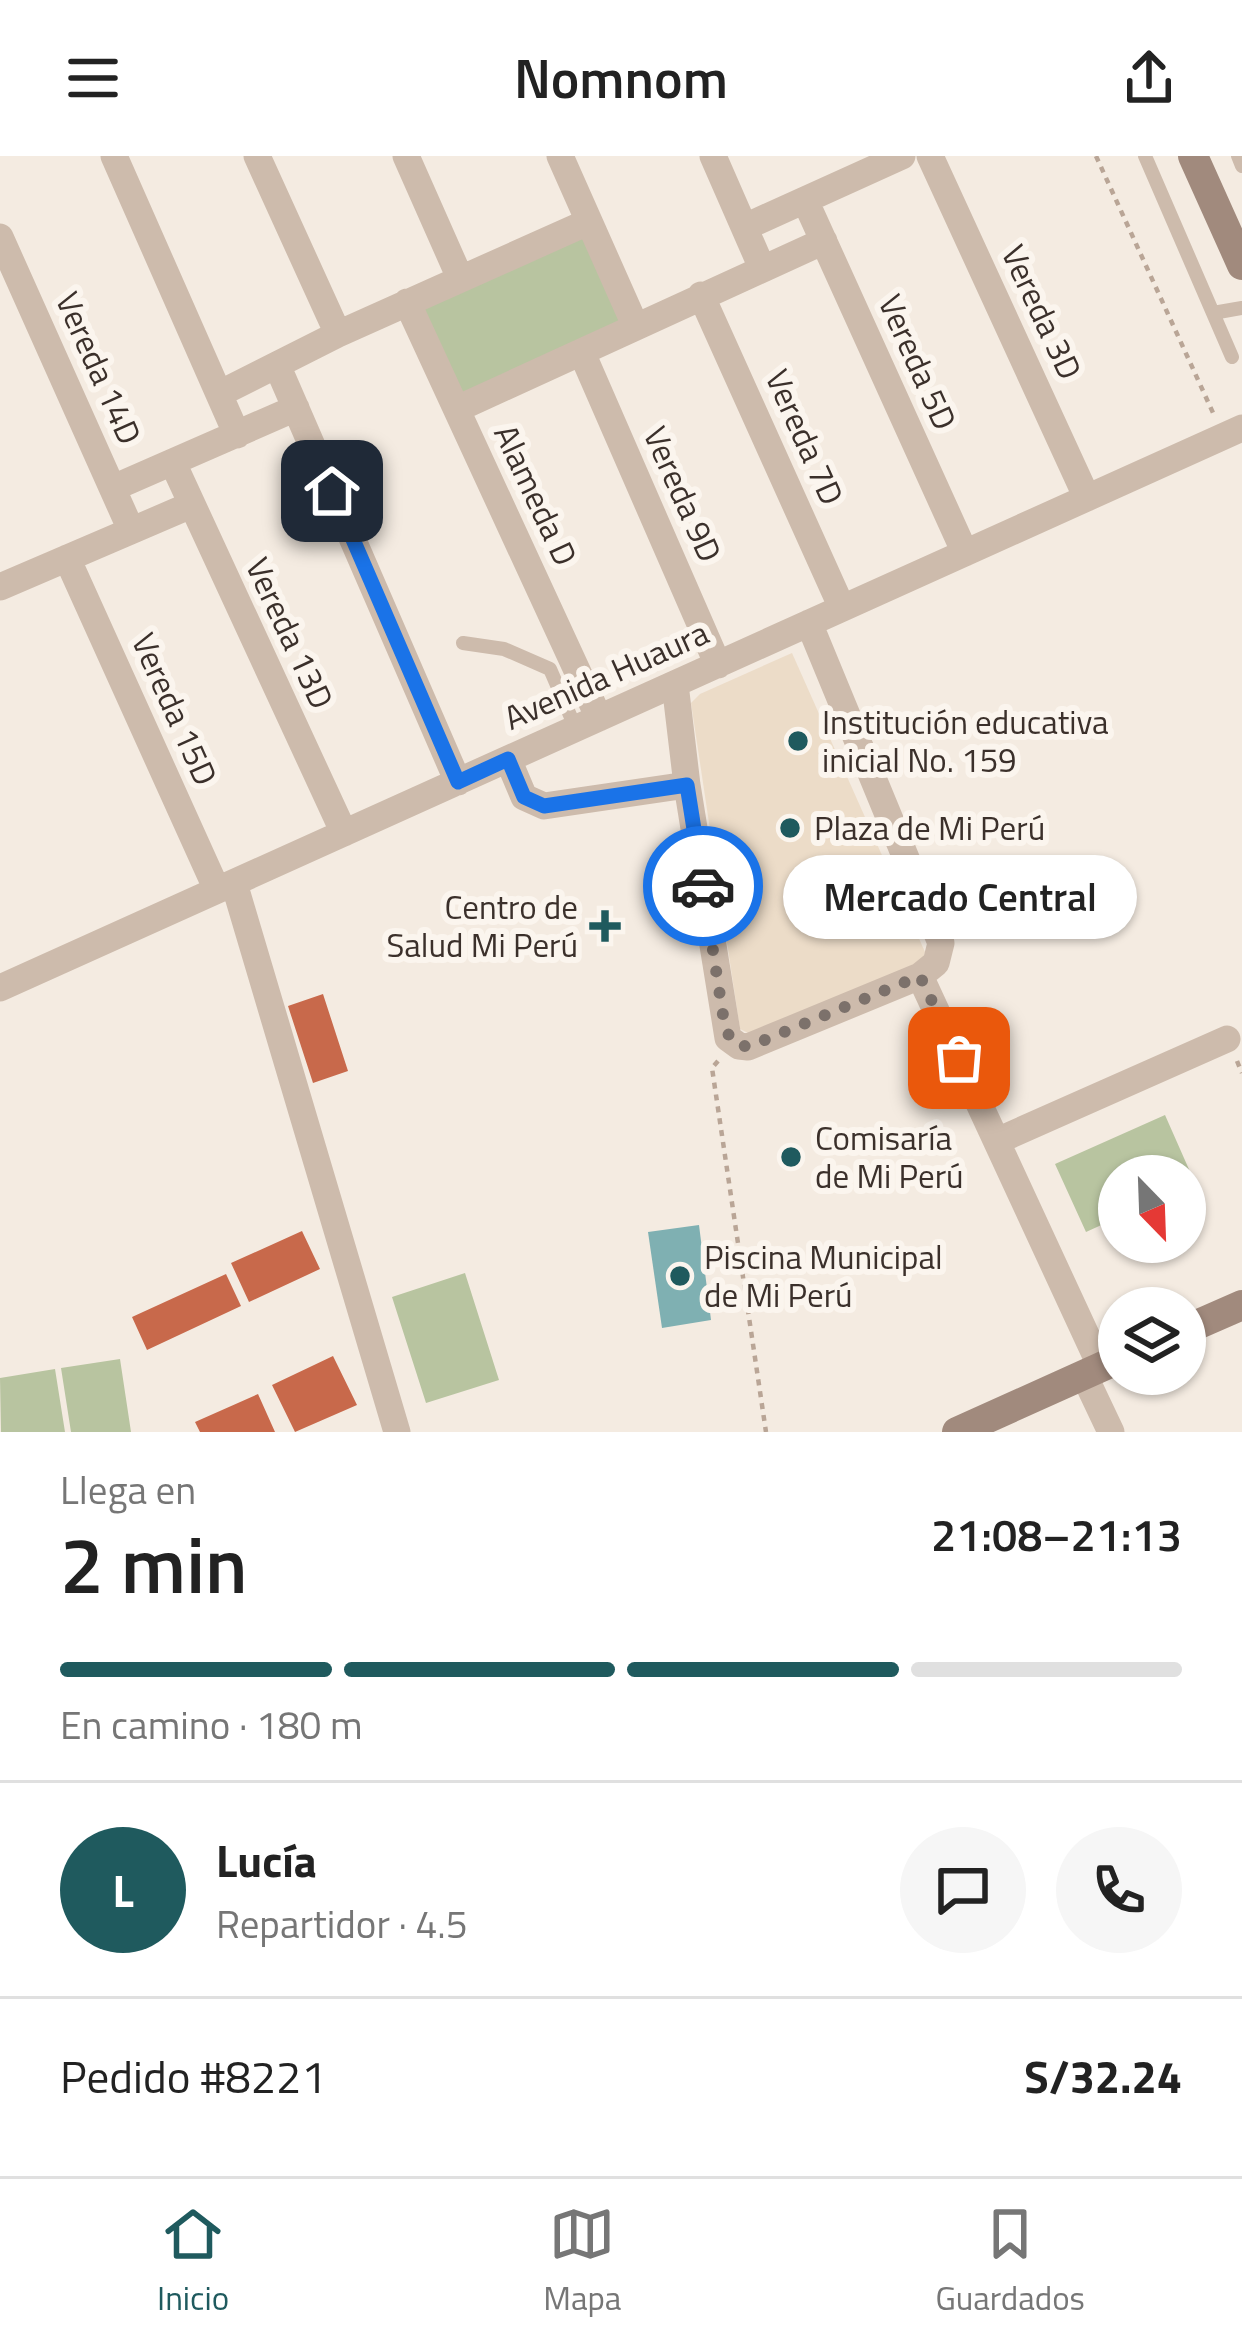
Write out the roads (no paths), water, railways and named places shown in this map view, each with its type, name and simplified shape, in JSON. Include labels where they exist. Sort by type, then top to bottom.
[{"type":"street","points":[[113,156],[237,435]]},
{"type":"street","points":[[257,156],[338,334]]},
{"type":"street","points":[[406,156],[460,278]]},
{"type":"street","points":[[560,156],[635,325]]},
{"type":"street","points":[[713,156],[762,268]]},
{"type":"street","points":[[745,227],[867,164],[902,156]]},
{"type":"street","name":"Vereda 3D","points":[[930,156],[1088,498]]},
{"type":"street","points":[[1193,156],[1242,265]]},
{"type":"street","name":"Vereda 5D","points":[[805,200],[965,553]]},
{"type":"street","points":[[219,394],[338,334],[588,222]]},
{"type":"street","name":"Vereda 14D","points":[[0,237],[131,530]]},
{"type":"street","points":[[457,409],[824,241]]},
{"type":"street","name":"Vereda 7D","points":[[701,295],[842,608]]},
{"type":"street","name":"Alameda D","points":[[407,302],[457,409],[588,723]]},
{"type":"street","name":"Vereda 9D","points":[[582,353],[718,664]]},
{"type":"street","points":[[277,365],[458,782]]},
{"type":"street","points":[[113,488],[296,408]]},
{"type":"street","name":"Avenida Huaura","points":[[0,988],[1233,432]]},
{"type":"street","name":"Vereda 13D","points":[[173,463],[344,833]]},
{"type":"street","points":[[0,587],[191,505]]},
{"type":"street","name":"Vereda 15D","points":[[68,558],[226,886],[397,1432]]},
{"type":"street","points":[[675,684],[725,1028],[733,1043],[748,1047],[920,976],[936,963],[941,943],[809,623]]},
{"type":"street","points":[[508,759],[524,797],[544,806],[687,785]]},
{"type":"street","points":[[920,976],[1098,1358]]},
{"type":"street","points":[[997,1141],[1227,1039]]},
{"type":"street","points":[[1206,1324],[1239,1314]]},
{"type":"street","points":[[957,1432],[1098,1369]]},
{"type":"street","points":[[1106,1395],[1111,1432]]},
{"type":"lane","points":[[1145,156],[1232,357]]},
{"type":"lane","points":[[1238,156],[1242,166]]},
{"type":"lane","points":[[1213,313],[1242,308]]},
{"type":"lane","points":[[463,643],[504,649],[550,669],[588,723]]},
{"type":"water","name":"Piscina Municipal de Mi Perú","points":[[699,1225],[711,1320],[662,1328],[648,1232]]},
{"type":"place","name":"Institución educativa inicial No. 159","points":[[798,741]]},
{"type":"place","name":"Plaza de Mi Perú","points":[[790,828]]},
{"type":"place","name":"Centro de Salud Mi Perú","points":[[605,926]]},
{"type":"place","name":"Mercado Central","points":[[959,1058]]},
{"type":"place","name":"Comisaría de Mi Perú","points":[[791,1157]]},
{"type":"place","name":"Piscina Municipal de Mi Perú","points":[[680,1276]]}]
